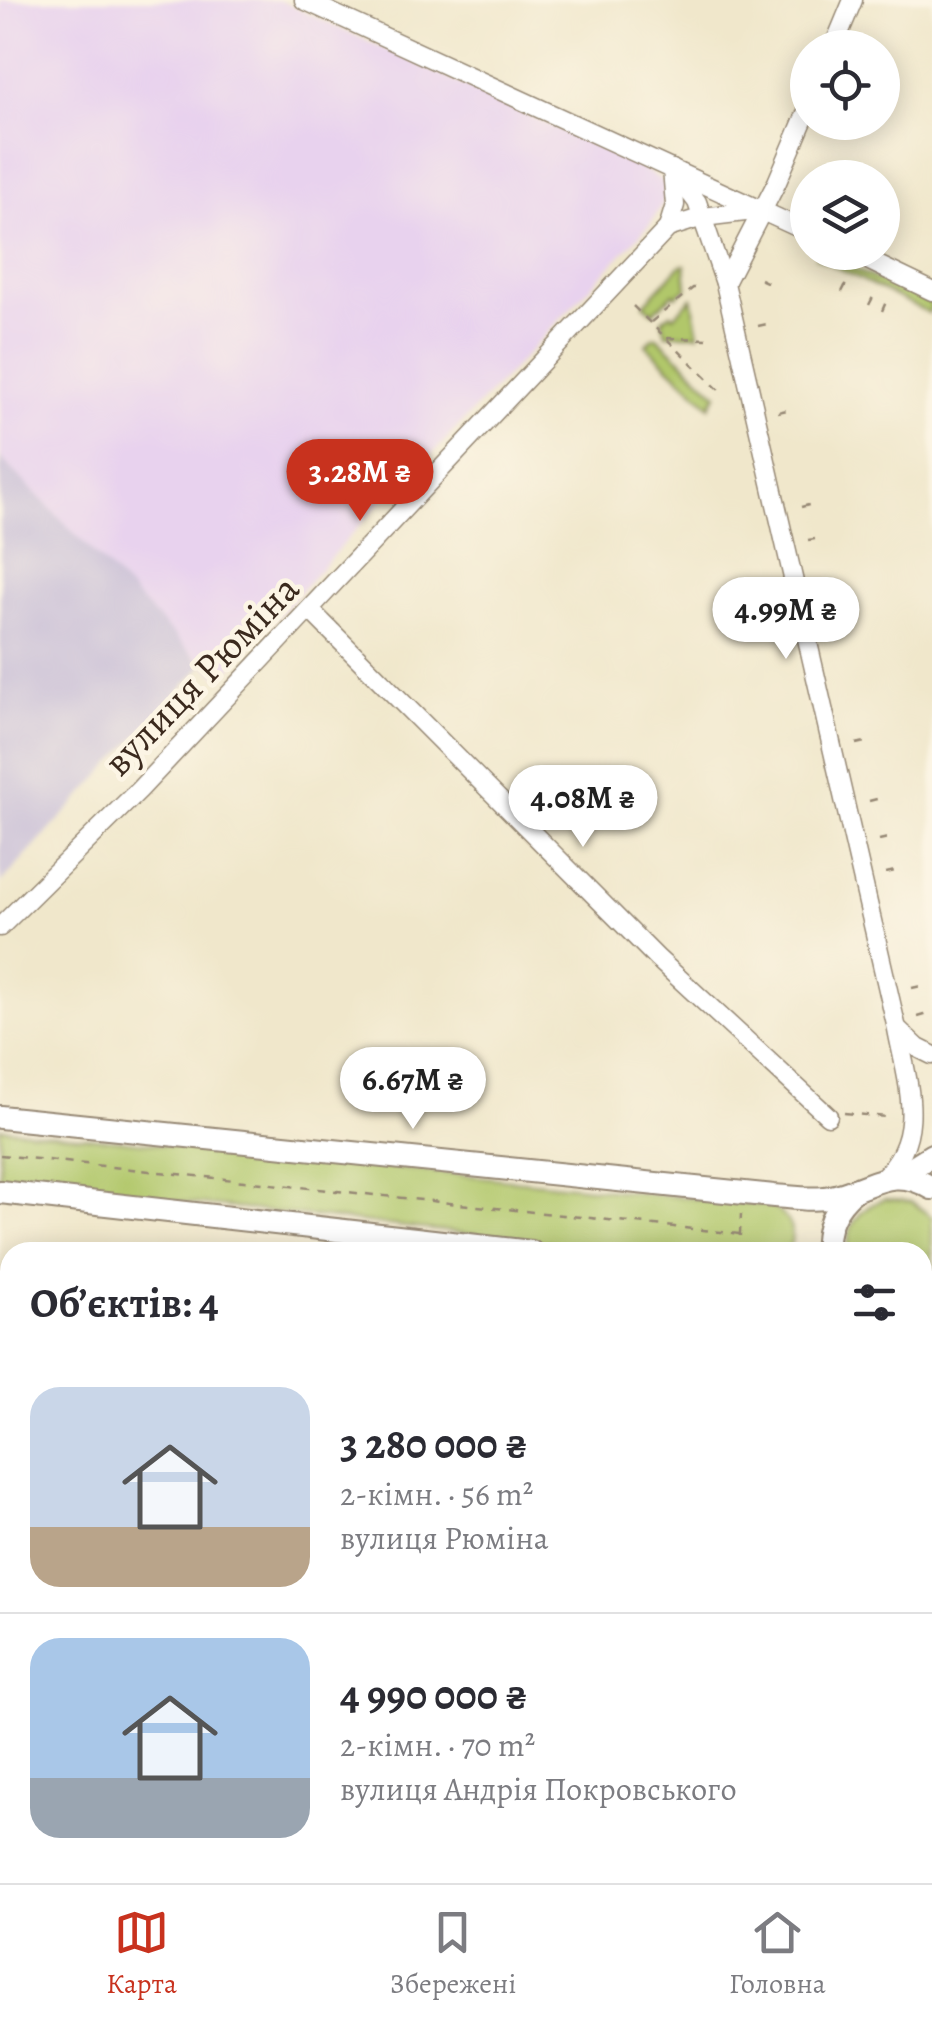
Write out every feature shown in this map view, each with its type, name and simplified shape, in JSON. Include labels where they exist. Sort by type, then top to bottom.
[{"type":"main road","points":[[0,1117],[774,1196],[826,1198],[890,1177],[932,1155]]},
{"type":"main road","points":[[890,1177],[912,1179],[932,1188]]},
{"type":"main road","points":[[828,1242],[836,1211],[858,1187]]},
{"type":"main road","points":[[0,1192],[421,1242]]},
{"type":"street","points":[[304,0],[790,223]]},
{"type":"street","points":[[842,30],[854,0]]},
{"type":"street","points":[[725,283],[794,140]]},
{"type":"street","points":[[672,169],[689,188],[703,217],[725,283],[897,1029],[912,1124],[903,1154],[890,1177]]},
{"type":"street","points":[[668,228],[676,195],[672,169]]},
{"type":"street","name":"вулиця Рюміна","points":[[0,928],[140,790],[668,228],[703,217],[762,210]]},
{"type":"street","points":[[888,270],[932,291]]},
{"type":"street","points":[[310,610],[657,958],[828,1116]]},
{"type":"street","points":[[897,1029],[918,1048],[932,1054]]},
{"type":"path","points":[[842,292],[849,278]]},
{"type":"path","points":[[760,279],[771,284]]},
{"type":"path","points":[[650,323],[693,288],[700,288]]},
{"type":"path","points":[[869,304],[876,291]]},
{"type":"path","points":[[882,311],[888,296]]},
{"type":"path","points":[[632,306],[720,391]]},
{"type":"path","points":[[758,326],[772,323]]},
{"type":"path","points":[[666,338],[707,339]]},
{"type":"path","points":[[778,412],[792,409]]},
{"type":"path","points":[[801,507],[814,504]]},
{"type":"path","points":[[808,540],[814,539]]},
{"type":"path","points":[[822,598],[836,596]]},
{"type":"path","points":[[856,744],[869,741]]},
{"type":"path","points":[[869,801],[884,797]]},
{"type":"path","points":[[879,840],[892,837]]},
{"type":"path","points":[[886,873],[900,870]]},
{"type":"path","points":[[912,988],[925,985]]},
{"type":"path","points":[[918,1016],[932,1013]]},
{"type":"path","points":[[828,1116],[886,1118]]},
{"type":"path","points":[[0,1155],[740,1234]]},
{"type":"path","points":[[740,1242],[742,1202]]},
{"type":"shaded area","points":[[0,0],[279,0],[642,168],[665,185],[665,199],[652,222],[406,482],[399,482],[221,679],[177,640],[0,457]]},
{"type":"shaded area","points":[[0,457],[203,665],[0,884]]},
{"type":"green space","points":[[685,265],[687,288],[676,296],[674,293],[653,313],[644,304]]},
{"type":"green space","points":[[842,270],[855,270],[932,304],[929,313]]},
{"type":"green space","points":[[692,298],[699,334],[666,334],[662,320],[671,313],[674,316]]},
{"type":"green space","points":[[653,337],[717,394],[710,406],[646,345]]},
{"type":"green space","points":[[0,1128],[770,1206],[787,1220],[792,1238],[791,1242],[541,1242],[0,1182]]},
{"type":"green space","points":[[885,1199],[912,1202],[932,1217],[932,1242],[849,1242],[852,1226],[868,1207]]}]
